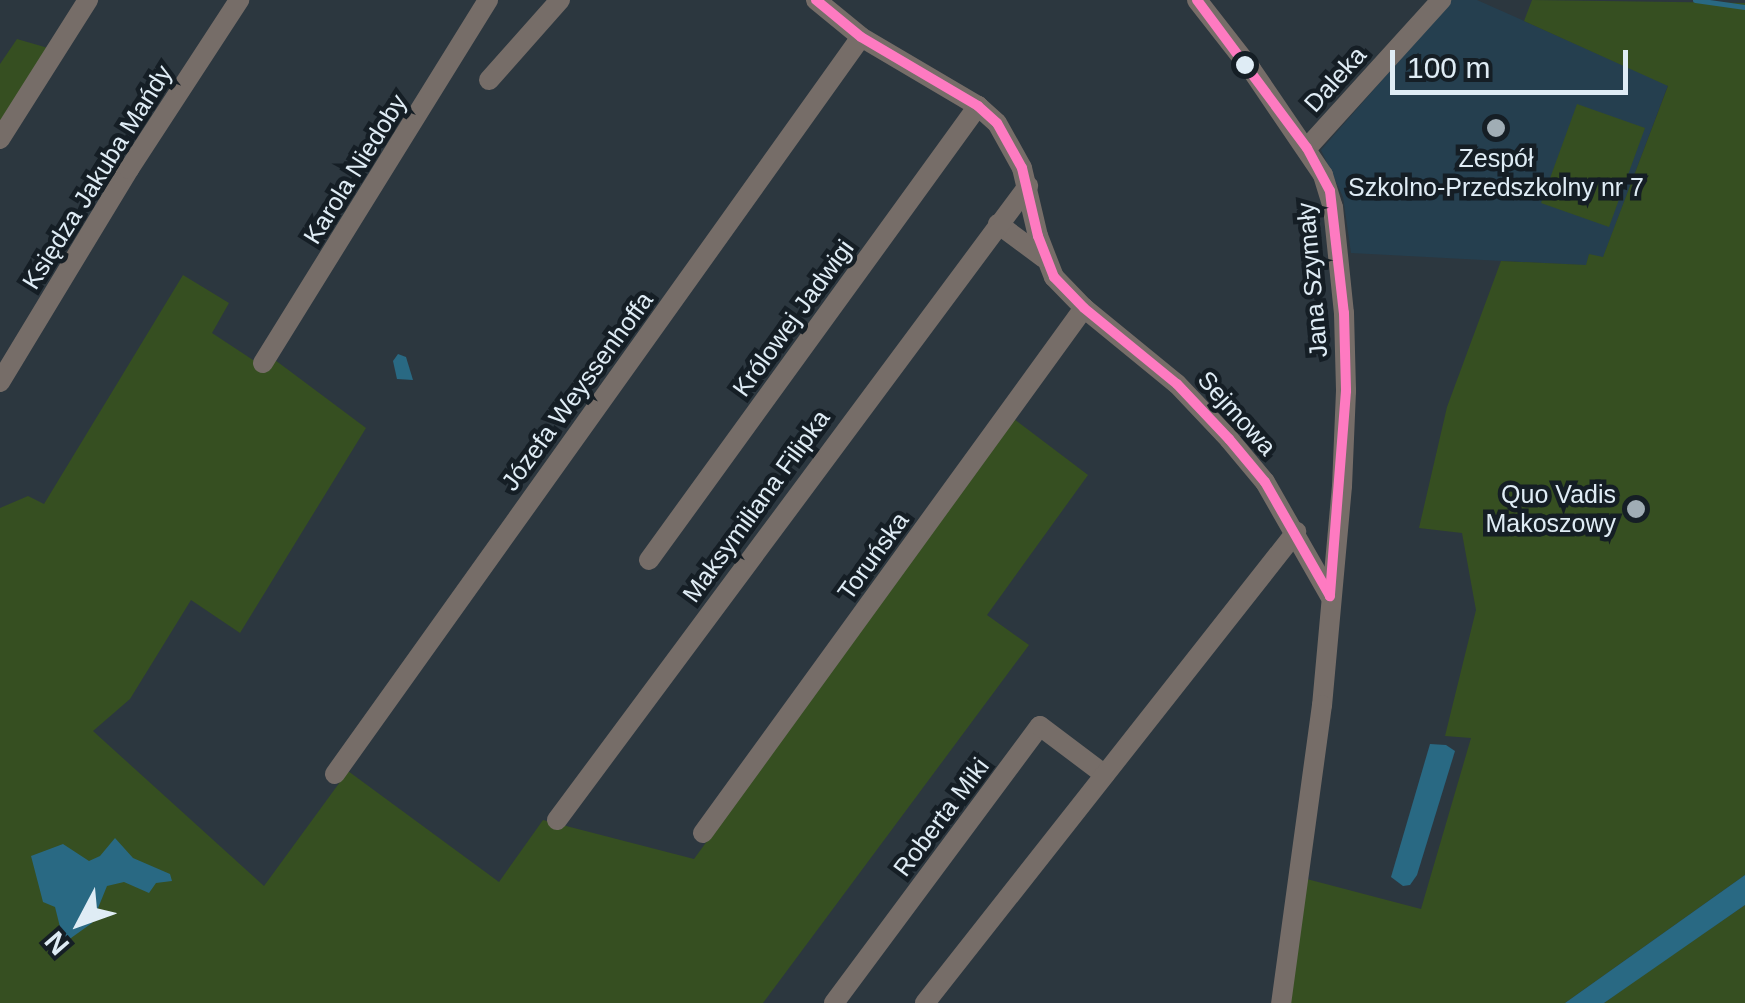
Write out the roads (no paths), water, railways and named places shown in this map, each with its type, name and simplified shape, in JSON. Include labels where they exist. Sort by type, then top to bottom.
[{"type":"street","points":[[0,139],[88,0]]},
{"type":"street","name":"Księdza Jakuba Mańdy","points":[[0,382],[129,169],[238,0]]},
{"type":"street","name":"Karola Niedoby","points":[[263,362],[488,0]]},
{"type":"street","points":[[489,80],[560,0]]},
{"type":"street","name":"Sejmowa","points":[[816,0],[860,37],[978,106],[1012,144],[1028,186],[1044,258],[1054,276],[1084,308],[1199,406],[1265,482],[1330,596]]},
{"type":"street","name":"Jana Szymały","points":[[1197,0],[1306,148],[1330,190],[1344,313],[1342,483],[1330,596]]},
{"type":"street","name":"Daleka","points":[[1306,148],[1441,0]]},
{"type":"street","name":"Józefa Weyssenhoffa","points":[[334,774],[860,37]]},
{"type":"street","name":"Królowej Jadwigi","points":[[649,560],[978,106]]},
{"type":"street","name":"Maksymiliana Filipka","points":[[557,820],[1028,186]]},
{"type":"street","points":[[998,224],[1044,258]]},
{"type":"street","name":"Toruńska","points":[[704,832],[1084,308]]},
{"type":"street","points":[[925,1003],[1296,532]]},
{"type":"street","points":[[1281,1003],[1322,705],[1330,596]]},
{"type":"street","name":"Roberta Miki","points":[[834,1003],[1040,726],[1104,775]]},
{"type":"water","points":[[398,354],[406,357],[413,380],[397,379],[393,361]]},
{"type":"water","points":[[1430,744],[1446,745],[1455,751],[1417,875],[1410,885],[1403,886],[1391,877]]},
{"type":"water","points":[[115,838],[133,858],[170,874],[172,881],[156,883],[149,893],[124,882],[107,886],[92,923],[64,943],[55,907],[43,902],[31,856],[63,844],[89,861],[100,856]]},
{"type":"water","points":[[1745,875],[1745,905],[1604,1003],[1565,1003]]},
{"type":"waterway","points":[[1695,0],[1745,7]]},
{"type":"place","name":"Zespół Szkolno-Przedszkolny nr 7","points":[[1496,128]]},
{"type":"place","name":"Quo Vadis Makoszowy","points":[[1636,509]]}]
